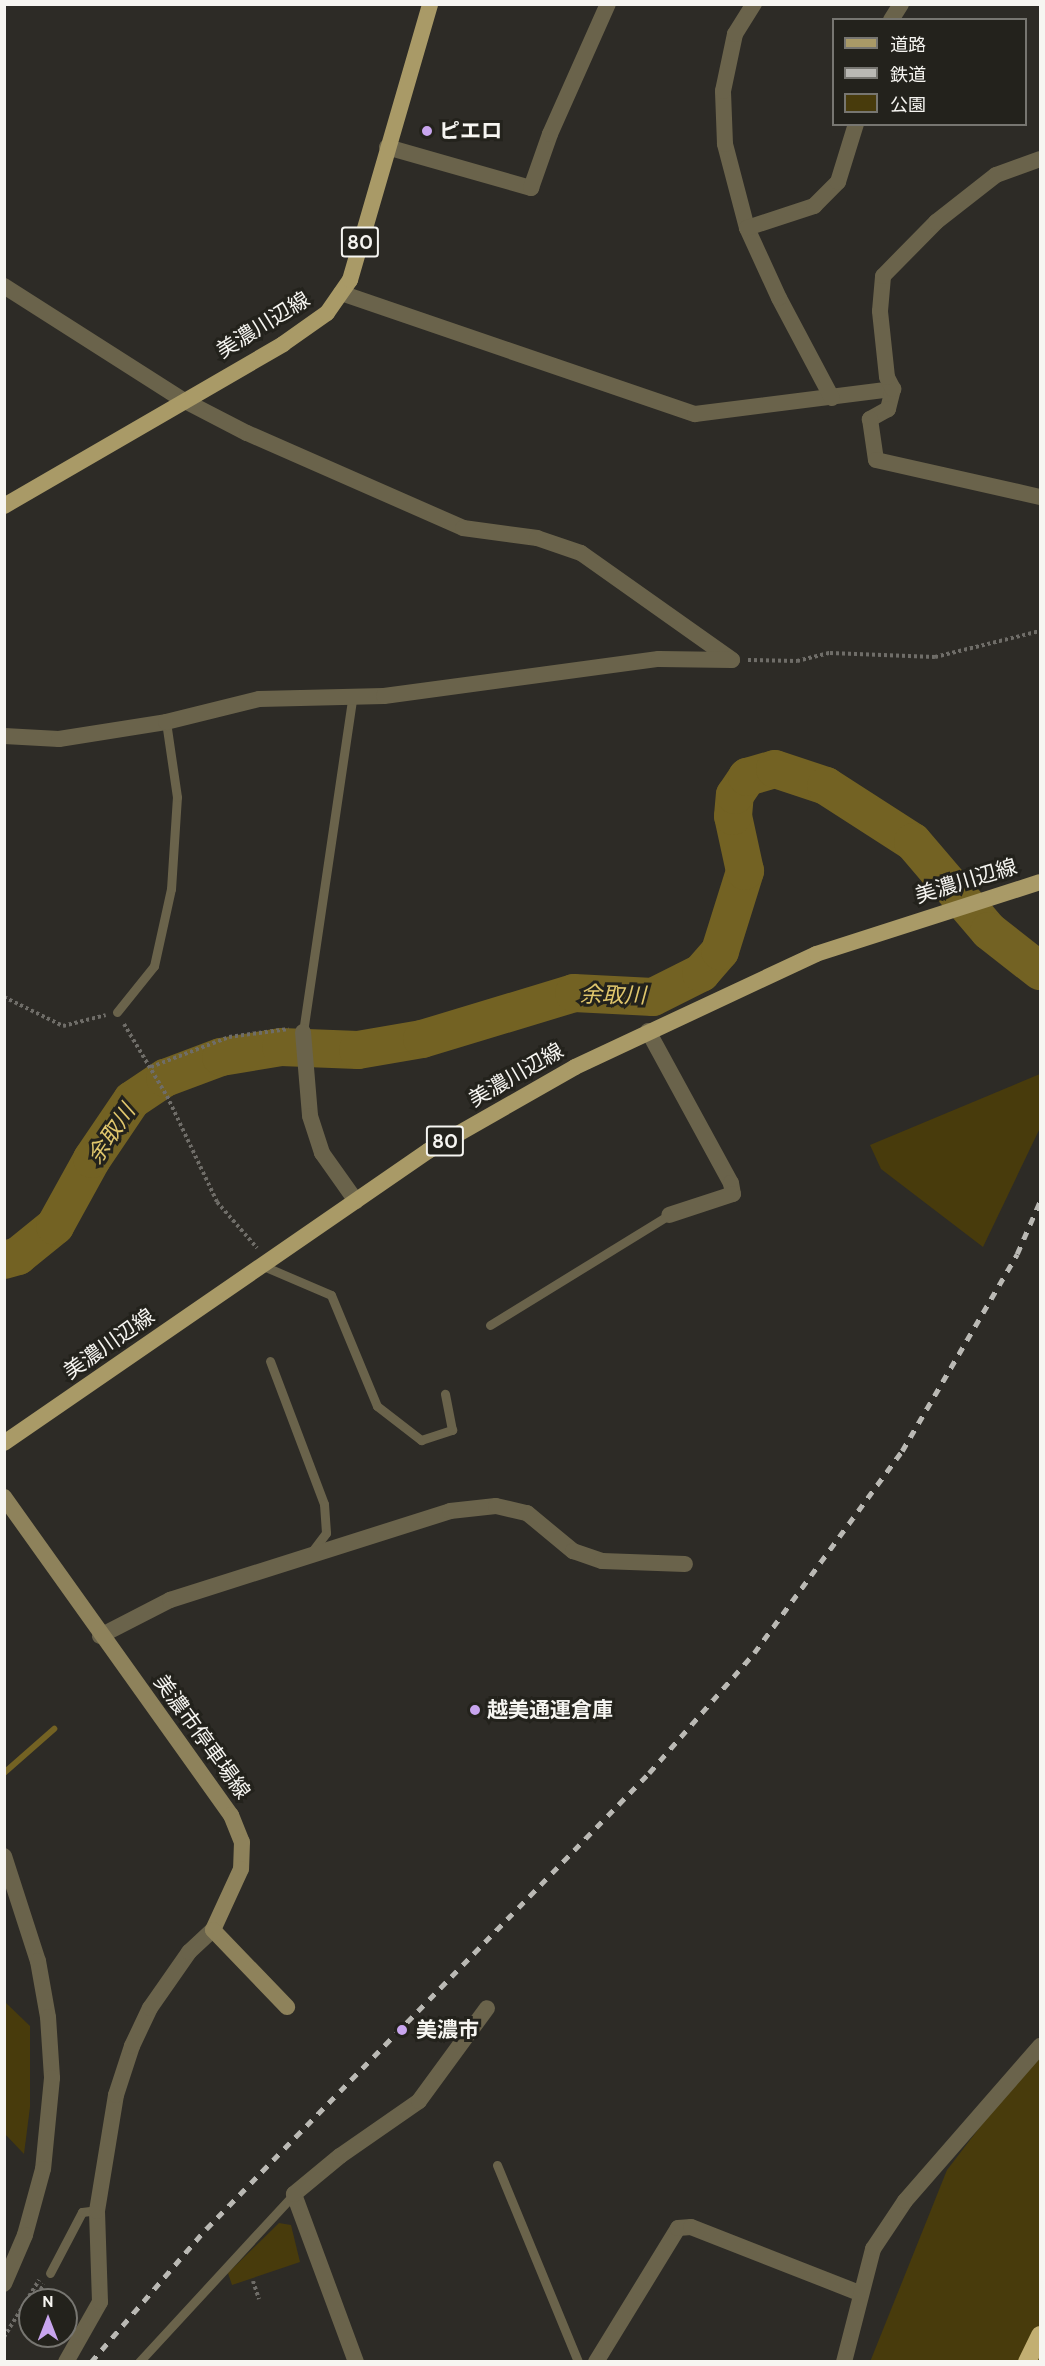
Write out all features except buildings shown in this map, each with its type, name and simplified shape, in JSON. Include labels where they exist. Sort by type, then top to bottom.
[{"type":"highway","points":[[1027,2361],[1041,2335]]},
{"type":"main road","name":"美濃川辺線","points":[[4,506],[283,344],[327,313],[350,280],[430,4]]},
{"type":"main road","name":"美濃川辺線","points":[[4,1443],[428,1151],[575,1067],[801,960],[929,916],[1041,882]]},
{"type":"main road","name":"美濃市停車場線","points":[[4,1497],[100,1636],[231,1815],[242,1842],[241,1869],[213,1930]]},
{"type":"main road","points":[[213,1930],[287,2007]]},
{"type":"street","points":[[387,147],[531,188],[550,134],[608,4]]},
{"type":"street","points":[[754,4],[735,33],[723,91],[725,144],[747,228],[779,298],[832,398]]},
{"type":"street","points":[[892,18],[901,4]]},
{"type":"street","points":[[747,228],[814,206],[838,182],[855,126]]},
{"type":"street","points":[[1041,159],[996,175],[936,222],[883,276],[880,311],[887,377],[893,390],[888,409],[870,419],[876,460],[1041,497]]},
{"type":"street","points":[[4,286],[183,400],[247,433],[463,528],[537,538],[580,553],[732,660]]},
{"type":"street","points":[[340,293],[695,414],[893,390]]},
{"type":"street","points":[[4,736],[59,739],[166,722],[259,699],[353,694],[384,696],[659,659],[732,660]]},
{"type":"street","points":[[303,1031],[310,1116],[322,1153],[356,1201]]},
{"type":"street","points":[[648,1031],[730,1183],[733,1194],[669,1215]]},
{"type":"street","points":[[100,1636],[170,1600],[450,1511],[496,1506],[527,1513],[573,1551],[602,1561],[685,1564]]},
{"type":"street","points":[[4,1856],[36,1950],[48,2017],[52,2078],[43,2169],[25,2235],[4,2284]]},
{"type":"street","points":[[66,2361],[100,2302],[98,2210],[116,2095],[132,2046],[150,2008],[189,1952],[213,1930]]},
{"type":"street","points":[[356,2361],[294,2194],[340,2156],[419,2101],[487,2008]]},
{"type":"street","points":[[844,2361],[859,2293],[873,2249],[905,2201],[1041,2046]]},
{"type":"street","points":[[596,2361],[678,2228],[691,2227],[859,2293]]},
{"type":"lane","points":[[303,1031],[353,694]]},
{"type":"lane","points":[[117,1012],[154,966],[171,889],[177,797],[166,722]]},
{"type":"lane","points":[[490,1324],[669,1215]]},
{"type":"lane","points":[[264,1262],[331,1295],[376,1406],[421,1440],[452,1430],[445,1394]]},
{"type":"lane","points":[[270,1361],[324,1504],[326,1533],[308,1557]]},
{"type":"lane","points":[[497,2164],[578,2361]]},
{"type":"lane","points":[[139,2361],[294,2194]]},
{"type":"lane","points":[[50,2273],[82,2212],[98,2210]]},
{"type":"path","points":[[732,660],[797,661],[830,653],[935,657],[1041,631]]},
{"type":"path","points":[[4,997],[63,1026],[117,1012],[167,1096],[217,1202],[264,1262]]},
{"type":"path","points":[[152,1068],[229,1037],[278,1028],[303,1031]]},
{"type":"path","points":[[4,2337],[43,2272],[50,2273]]},
{"type":"path","points":[[253,2281],[259,2299]]},
{"type":"green space","points":[[1040,1074],[1040,1128],[983,1247],[881,1169],[870,1145]]},
{"type":"green space","points":[[5,2002],[30,2026],[30,2107],[24,2154],[5,2134]]},
{"type":"green space","points":[[1040,2049],[1040,2361],[870,2362],[947,2170]]},
{"type":"green space","points":[[279,2223],[291,2225],[300,2262],[232,2285],[228,2273]]},
{"type":"waterway","name":"余取川","points":[[4,1260],[18,1256],[55,1226],[92,1159],[132,1100],[165,1078],[221,1057],[281,1047],[358,1050],[422,1039],[574,993],[653,997],[701,973],[720,951],[745,871],[733,816],[735,795],[747,777],[775,769],[826,786],[913,842],[989,931],[1040,971]]},
{"type":"waterway","points":[[4,1773],[54,1729]]},
{"type":"railway","points":[[91,2362],[206,2229],[649,1773],[754,1653],[902,1451],[1017,1254],[1040,1201]]},
{"type":"place","name":"ピエロ","points":[[427,131]]},
{"type":"place","name":"越美通運倉庫","points":[[475,1710]]},
{"type":"place","name":"美濃市","points":[[402,2030]]}]
